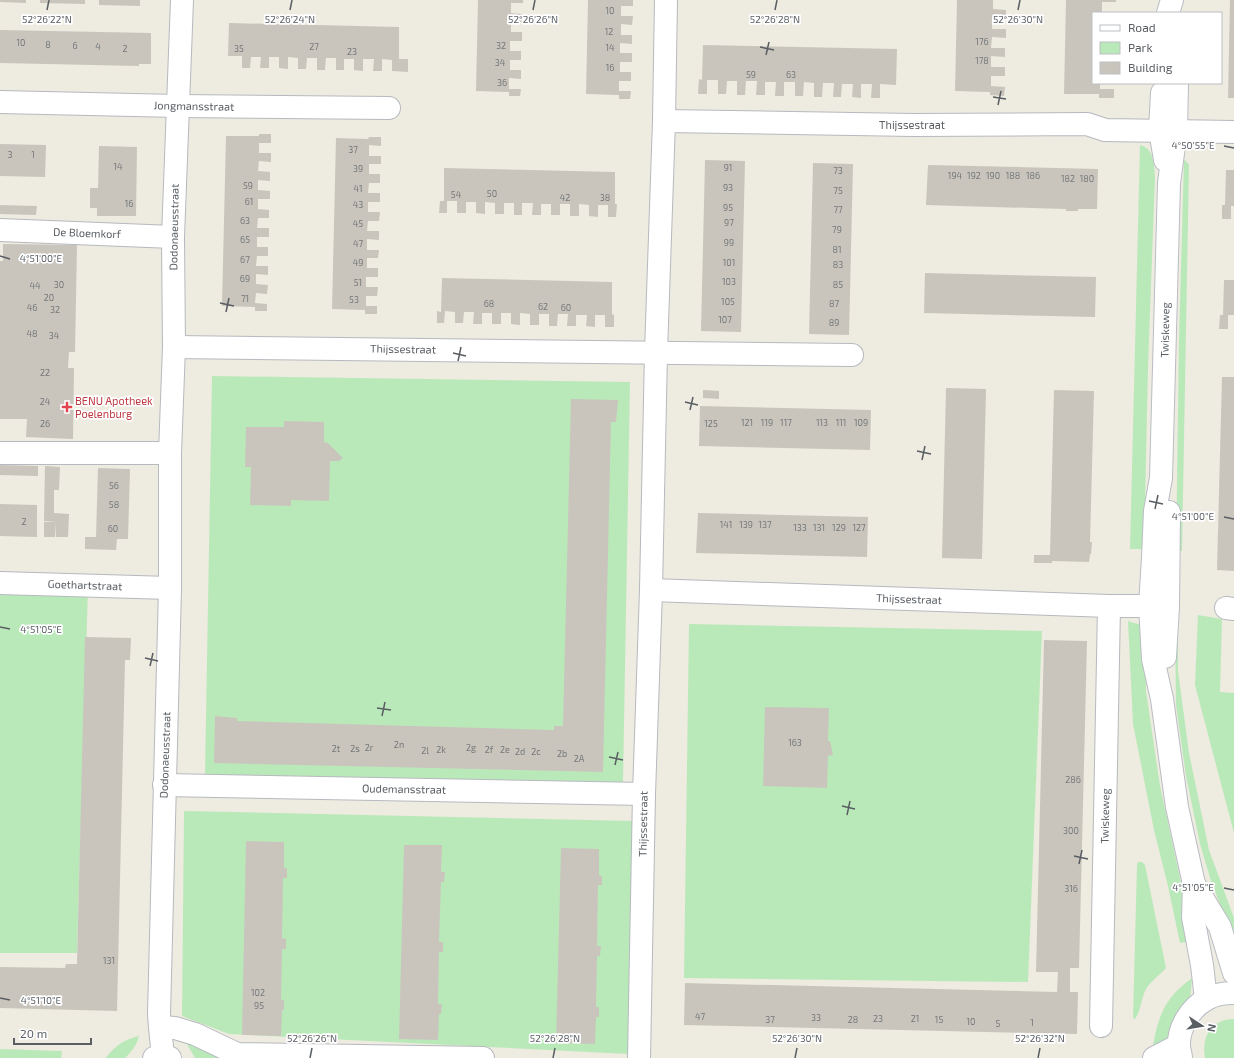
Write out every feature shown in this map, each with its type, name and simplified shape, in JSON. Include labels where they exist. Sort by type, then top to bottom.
[{"type":"street","name":"Dodonaeusstraat","points":[[163,1058],[160,1027],[164,785],[170,588],[170,453],[174,347],[173,237],[182,0]]},
{"type":"street","name":"Thijssestraat","points":[[639,1058],[644,794],[664,121],[666,0]]},
{"type":"street","points":[[1168,12],[1172,0]]},
{"type":"street","points":[[1176,0],[1178,12]]},
{"type":"street","name":"Twiskeweg","points":[[1163,84],[1168,131],[1168,183],[1161,478],[1169,512],[1159,606],[1162,698],[1177,807],[1194,884],[1193,917],[1202,965],[1206,999]]},
{"type":"street","name":"Twiskeweg","points":[[1168,131],[1177,84]]},
{"type":"street","name":"Jongmansstraat","points":[[0,102],[178,106],[389,108]]},
{"type":"street","name":"Thijssestraat","points":[[664,121],[914,125],[1086,124],[1105,130],[1234,132]]},
{"type":"street","name":"De Bloemkorf","points":[[0,230],[173,237]]},
{"type":"street","name":"Thijssestraat","points":[[174,347],[852,355]]},
{"type":"street","points":[[0,453],[170,453]]},
{"type":"street","name":"Goethartstraat","points":[[0,583],[170,588]]},
{"type":"street","name":"Thijssestraat","points":[[651,590],[1109,606],[1159,606]]},
{"type":"street","name":"Twiskeweg","points":[[1101,1026],[1109,606]]},
{"type":"street","name":"Oudemansstraat","points":[[164,785],[644,794]]},
{"type":"street","name":"Twiskeweg","points":[[1194,884],[1220,927],[1234,973]]},
{"type":"street","points":[[1154,1058],[1180,1052],[1182,1027],[1192,1011],[1206,999],[1223,993],[1234,993]]},
{"type":"street","points":[[160,1027],[175,1028],[195,1034],[237,1054],[483,1058]]},
{"type":"green space","points":[[1140,145],[1145,147],[1151,153],[1154,162],[1155,177],[1148,367],[1144,549],[1130,549]]},
{"type":"green space","points":[[1184,160],[1189,165],[1182,551],[1176,551],[1179,339]]},
{"type":"green space","points":[[212,376],[630,382],[623,782],[205,775]]},
{"type":"green space","points":[[0,587],[88,588],[77,953],[0,953]]},
{"type":"green space","points":[[1198,615],[1222,619],[1220,692],[1234,693],[1234,833],[1195,685]]},
{"type":"green space","points":[[1175,617],[1178,618],[1178,671],[1189,753],[1209,850],[1234,918],[1234,930],[1232,930],[1226,920],[1211,881],[1200,844],[1186,776],[1176,705]]},
{"type":"green space","points":[[1128,621],[1141,625],[1145,633],[1146,691],[1160,786],[1183,892],[1189,942],[1180,943],[1154,830],[1133,724]]},
{"type":"green space","points":[[689,624],[1042,631],[1028,982],[684,978]]},
{"type":"green space","points":[[184,811],[633,821],[628,1054],[229,1034],[182,1016]]},
{"type":"green space","points":[[1138,862],[1142,862],[1145,865],[1166,968],[1150,983],[1146,989],[1139,1012],[1135,1019],[1133,1018]]},
{"type":"green space","points":[[1192,978],[1190,1001],[1171,1039],[1153,1045],[1158,1024],[1165,1007],[1176,992]]},
{"type":"green space","points":[[1234,1019],[1234,1058],[1205,1058],[1204,1050],[1206,1036],[1209,1031],[1219,1022]]},
{"type":"green space","points":[[139,1036],[134,1048],[125,1058],[106,1058],[120,1044]]},
{"type":"green space","points":[[187,1040],[216,1057],[221,1058],[195,1058],[187,1044]]},
{"type":"green space","points":[[0,1049],[62,1051],[61,1058],[0,1058]]},
{"type":"building","points":[[0,0],[26,0],[26,3],[0,2]]},
{"type":"building","points":[[40,0],[85,0],[85,4],[40,3]]},
{"type":"building","points":[[99,0],[140,0],[140,6],[99,5]]},
{"type":"building","points":[[478,0],[523,0],[523,3],[511,3],[511,13],[522,14],[522,22],[511,22],[511,32],[522,32],[522,41],[510,41],[510,51],[521,51],[521,60],[510,60],[510,70],[521,70],[521,79],[509,78],[509,89],[521,89],[520,96],[509,96],[509,92],[476,91]]},
{"type":"building","points":[[588,0],[633,0],[633,6],[621,6],[621,16],[633,16],[632,25],[621,24],[621,35],[632,35],[632,44],[620,43],[620,53],[632,53],[632,62],[620,62],[620,72],[631,72],[631,81],[619,81],[619,91],[631,91],[630,99],[619,99],[619,95],[586,94]]},
{"type":"building","points":[[957,0],[993,0],[993,9],[1006,10],[1006,18],[992,18],[992,29],[1006,29],[1006,38],[992,37],[991,48],[1005,48],[1005,57],[991,56],[991,67],[1005,67],[1005,76],[991,76],[991,86],[1005,87],[1004,96],[990,95],[990,92],[955,91]]},
{"type":"building","points":[[1066,0],[1116,0],[1116,2],[1102,2],[1102,12],[1092,12],[1092,84],[1100,84],[1100,89],[1114,89],[1114,98],[1099,98],[1099,94],[1064,94]]},
{"type":"building","points":[[1230,0],[1234,0],[1234,98],[1228,98]]},
{"type":"building","points":[[229,23],[399,27],[399,59],[408,59],[408,72],[392,71],[392,60],[382,59],[382,71],[373,71],[374,59],[363,59],[363,71],[354,70],[354,59],[344,59],[344,70],[336,70],[336,58],[326,58],[325,70],[317,70],[317,58],[307,58],[306,69],[298,69],[298,58],[288,57],[288,69],[279,68],[279,57],[269,57],[269,68],[260,68],[261,57],[251,57],[250,68],[242,68],[242,56],[228,56]]},
{"type":"building","points":[[0,30],[151,33],[151,64],[139,64],[139,66],[0,63]]},
{"type":"building","points":[[703,45],[897,49],[896,85],[880,84],[880,98],[871,98],[872,84],[861,84],[861,98],[852,97],[853,84],[842,84],[841,97],[833,97],[834,83],[823,83],[822,97],[814,97],[814,83],[804,82],[803,96],[795,96],[795,82],[784,82],[784,96],[775,96],[776,82],[765,82],[765,95],[756,95],[757,81],[746,81],[745,95],[737,95],[737,81],[727,81],[726,94],[718,94],[718,80],[707,80],[707,94],[698,94],[699,79],[702,80]]},
{"type":"building","points":[[259,134],[271,134],[271,143],[259,143],[259,153],[271,153],[271,162],[259,161],[258,171],[270,172],[270,181],[258,180],[258,190],[270,191],[270,199],[258,199],[258,209],[269,210],[269,218],[258,218],[257,228],[269,228],[269,237],[257,237],[257,247],[268,247],[268,256],[257,256],[256,266],[268,266],[268,275],[256,274],[256,284],[268,285],[267,294],[256,293],[255,303],[267,304],[267,311],[255,311],[255,307],[222,306],[226,136],[259,136]]},
{"type":"building","points":[[369,137],[381,137],[381,146],[369,145],[369,156],[381,156],[381,164],[369,164],[369,174],[380,174],[380,183],[369,183],[368,193],[380,193],[380,202],[368,202],[368,212],[380,212],[379,221],[368,221],[367,231],[379,231],[379,240],[367,239],[367,250],[379,250],[378,258],[367,258],[367,268],[378,268],[378,277],[366,277],[366,287],[378,287],[377,296],[366,296],[366,306],[377,306],[377,314],[365,314],[365,310],[332,309],[336,138],[368,139]]},
{"type":"building","points":[[0,144],[46,145],[45,177],[0,176]]},
{"type":"building","points":[[99,146],[137,147],[136,216],[97,216],[97,208],[90,208],[90,188],[98,188]]},
{"type":"building","points":[[705,160],[745,161],[741,332],[701,331]]},
{"type":"building","points":[[813,163],[853,164],[849,335],[809,334]]},
{"type":"building","points":[[928,165],[1098,169],[1097,209],[1078,209],[1078,211],[1066,211],[1066,209],[926,205]]},
{"type":"building","points":[[444,168],[615,172],[615,204],[617,204],[616,217],[608,217],[608,205],[598,205],[598,217],[589,216],[589,205],[579,204],[579,216],[570,216],[570,204],[560,204],[560,215],[551,215],[551,204],[541,204],[541,215],[532,215],[533,203],[522,203],[522,215],[514,215],[514,203],[504,203],[504,214],[495,214],[495,203],[485,202],[485,214],[476,213],[476,202],[466,202],[466,213],[457,213],[457,201],[447,201],[447,213],[439,213],[440,201],[444,201]]},
{"type":"building","points":[[1226,170],[1234,170],[1234,206],[1231,206],[1231,219],[1222,219],[1222,205],[1225,205]]},
{"type":"building","points":[[0,205],[37,206],[36,215],[0,214]]},
{"type":"building","points":[[3,244],[77,245],[75,352],[69,352],[68,368],[74,368],[73,439],[26,437],[27,419],[0,419],[0,261],[3,261]]},
{"type":"building","points":[[925,273],[1096,277],[1095,317],[924,313]]},
{"type":"building","points":[[442,278],[612,282],[612,314],[614,315],[614,327],[605,327],[605,315],[595,315],[595,327],[586,326],[587,315],[576,315],[576,326],[567,326],[568,314],[558,314],[557,326],[549,326],[549,314],[539,314],[539,325],[530,325],[530,314],[520,313],[520,325],[511,324],[511,313],[501,313],[501,324],[492,324],[492,313],[482,313],[482,324],[473,324],[474,312],[464,312],[463,323],[455,323],[455,312],[445,311],[444,323],[437,323],[437,311],[441,312]]},
{"type":"building","points":[[1224,280],[1234,280],[1234,315],[1228,315],[1228,329],[1219,329],[1220,315],[1223,315]]},
{"type":"building","points":[[1222,377],[1234,377],[1234,571],[1217,570]]},
{"type":"building","points":[[946,388],[986,389],[982,559],[942,558]]},
{"type":"building","points":[[703,390],[719,391],[719,399],[703,398]]},
{"type":"building","points":[[1054,390],[1094,391],[1090,542],[1092,542],[1089,562],[1052,561],[1052,563],[1034,563],[1034,555],[1050,555]]},
{"type":"building","points":[[571,399],[618,400],[616,422],[611,422],[603,772],[214,763],[215,716],[237,718],[237,721],[554,730],[554,726],[563,726]]},
{"type":"building","points":[[700,406],[871,410],[870,450],[699,446]]},
{"type":"building","points":[[284,421],[324,422],[324,442],[328,443],[343,458],[339,461],[330,461],[329,501],[291,500],[291,506],[250,505],[251,467],[245,467],[246,427],[284,427]]},
{"type":"building","points":[[0,465],[38,466],[38,476],[0,475]]},
{"type":"building","points":[[45,466],[60,467],[59,490],[54,490],[54,513],[69,514],[68,537],[56,537],[56,522],[44,521]]},
{"type":"building","points":[[98,468],[130,469],[128,539],[117,539],[116,550],[85,549],[85,537],[96,537]]},
{"type":"building","points":[[0,504],[37,505],[37,537],[0,536]]},
{"type":"building","points":[[698,513],[868,517],[867,557],[696,553]]},
{"type":"building","points":[[44,522],[56,522],[55,537],[44,537]]},
{"type":"building","points":[[85,637],[131,638],[130,660],[125,660],[117,1011],[0,1008],[0,967],[65,968],[66,964],[77,964]]},
{"type":"building","points":[[1044,640],[1087,641],[1079,968],[1070,968],[1070,992],[1078,992],[1077,1034],[684,1025],[685,983],[1057,992],[1058,972],[1036,972]]},
{"type":"building","points":[[765,707],[829,708],[828,741],[830,741],[833,755],[828,756],[827,788],[763,786]]},
{"type":"building","points":[[246,841],[284,842],[284,868],[287,868],[287,878],[283,878],[282,938],[286,939],[286,949],[282,949],[281,1000],[284,1000],[284,1010],[282,1010],[281,1036],[242,1035]]},
{"type":"building","points":[[404,845],[442,845],[441,872],[445,872],[444,882],[441,882],[439,942],[443,942],[443,952],[439,952],[438,1004],[442,1004],[441,1014],[439,1014],[438,1040],[399,1039]]},
{"type":"building","points":[[561,848],[599,849],[599,875],[602,876],[602,885],[598,885],[597,946],[601,946],[600,956],[597,956],[596,1007],[599,1007],[599,1017],[596,1017],[595,1044],[556,1043]]},
{"type":"place","name":"BENU Apotheek Poelenburg","points":[[67,407]]}]
